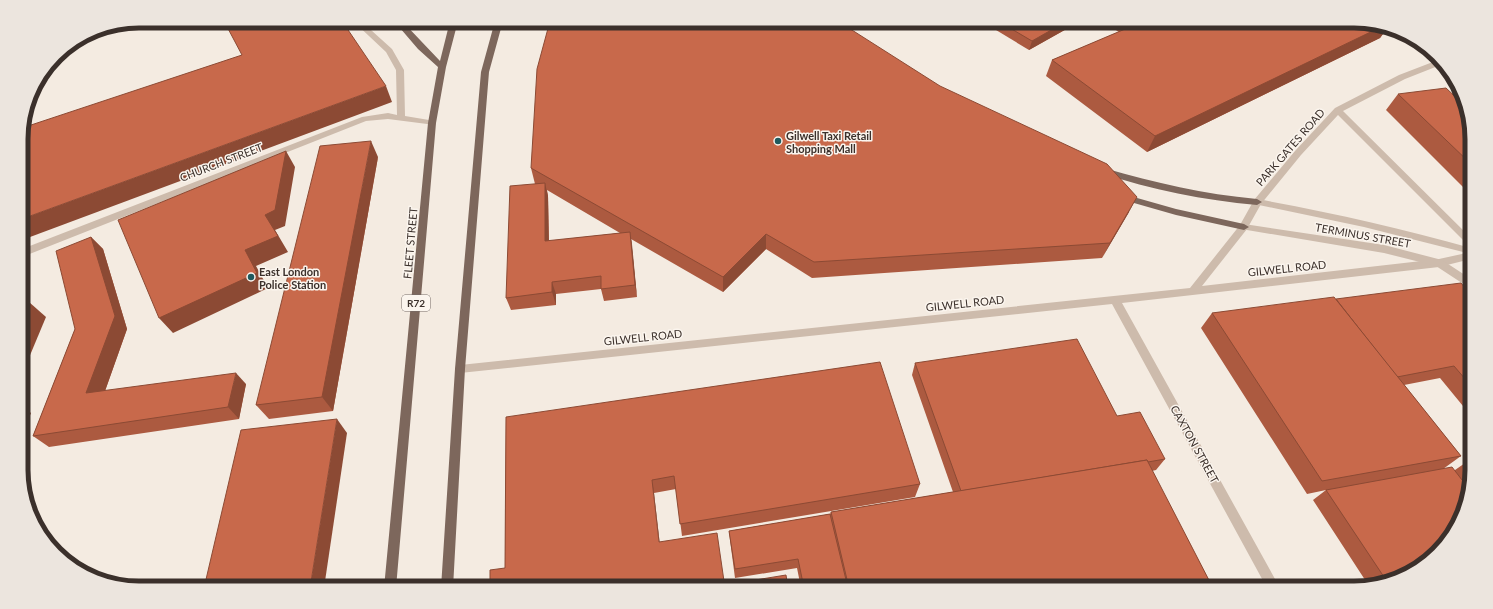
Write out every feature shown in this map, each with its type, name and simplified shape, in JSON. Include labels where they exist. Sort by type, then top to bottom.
[{"type":"main road","points":[[404,28],[442,66]]},
{"type":"main road","name":"FLEET STREET","points":[[391,581],[432,123],[442,66],[452,28]]},
{"type":"main road","points":[[447,581],[460,369],[485,72],[497,28]]},
{"type":"main road","points":[[1099,169],[1159,188],[1216,199],[1257,202]]},
{"type":"main road","points":[[1112,194],[1176,212],[1244,227]]},
{"type":"street","points":[[364,28],[389,51],[400,70],[401,118]]},
{"type":"street","name":"PARK GATES ROAD","points":[[1193,291],[1244,227],[1257,202],[1298,153],[1338,110],[1402,77],[1436,64]]},
{"type":"street","points":[[1338,110],[1465,237]]},
{"type":"street","name":"CHURCH STREET","points":[[28,251],[365,119],[388,116],[432,123]]},
{"type":"street","name":"TERMINUS STREET","points":[[1257,202],[1329,215],[1465,249]]},
{"type":"street","name":"TERMINUS STREET","points":[[1244,227],[1384,249],[1439,263],[1465,280]]},
{"type":"street","name":"GILWELL ROAD","points":[[460,369],[1115,300],[1439,263],[1465,257]]},
{"type":"street","name":"CAXTON STREET","points":[[1115,300],[1270,581]]},
{"type":"building","points":[[228,28],[347,28],[386,86],[28,217],[29,126],[242,55]]},
{"type":"building","name":"Gilwell Taxi Retail Shopping Mall","points":[[548,28],[849,28],[940,86],[1107,164],[1137,197],[1110,243],[814,262],[766,234],[723,277],[531,168],[537,69]]},
{"type":"building","points":[[1010,28],[1055,28],[1032,41]]},
{"type":"building","points":[[1128,28],[1362,28],[1375,30],[1155,136],[1052,60]]},
{"type":"building","points":[[1446,88],[1458,99],[1464,124],[1465,158],[1398,94]]},
{"type":"building","points":[[1456,93],[1458,99],[1452,94]]},
{"type":"building","points":[[371,141],[322,397],[256,405],[320,146]]},
{"type":"building","points":[[286,151],[275,210],[265,215],[278,236],[245,250],[257,273],[159,318],[118,220]]},
{"type":"building","points":[[545,183],[545,241],[630,232],[635,285],[601,289],[601,276],[552,282],[552,292],[506,298],[510,186]]},
{"type":"building","points":[[91,237],[115,316],[86,393],[236,373],[228,407],[33,436],[75,329],[56,251]]},
{"type":"building","points":[[1461,283],[1465,288],[1465,379],[1454,366],[1397,377],[1336,299]]},
{"type":"building","points":[[1334,297],[1461,456],[1322,481],[1212,313]]},
{"type":"building","points":[[1077,339],[1117,416],[1140,412],[1165,459],[1148,462],[1147,460],[961,491],[915,363]]},
{"type":"building","points":[[880,362],[920,484],[680,524],[674,476],[652,480],[659,542],[717,533],[724,581],[490,581],[490,570],[505,568],[506,417]]},
{"type":"building","points":[[337,419],[311,581],[206,581],[241,430]]},
{"type":"building","points":[[1147,460],[1209,581],[847,581],[831,512]]},
{"type":"building","points":[[1452,467],[1464,483],[1461,499],[1454,519],[1433,549],[1410,566],[1397,573],[1384,577],[1326,490]]},
{"type":"building","points":[[830,514],[846,581],[803,581],[798,559],[735,569],[729,531]]},
{"type":"building","points":[[786,575],[787,581],[749,581]]},
{"type":"place","name":"Gilwell Taxi Retail Shopping Mall","points":[[778,141]]},
{"type":"place","name":"East London Police Station","points":[[251,277]]}]
